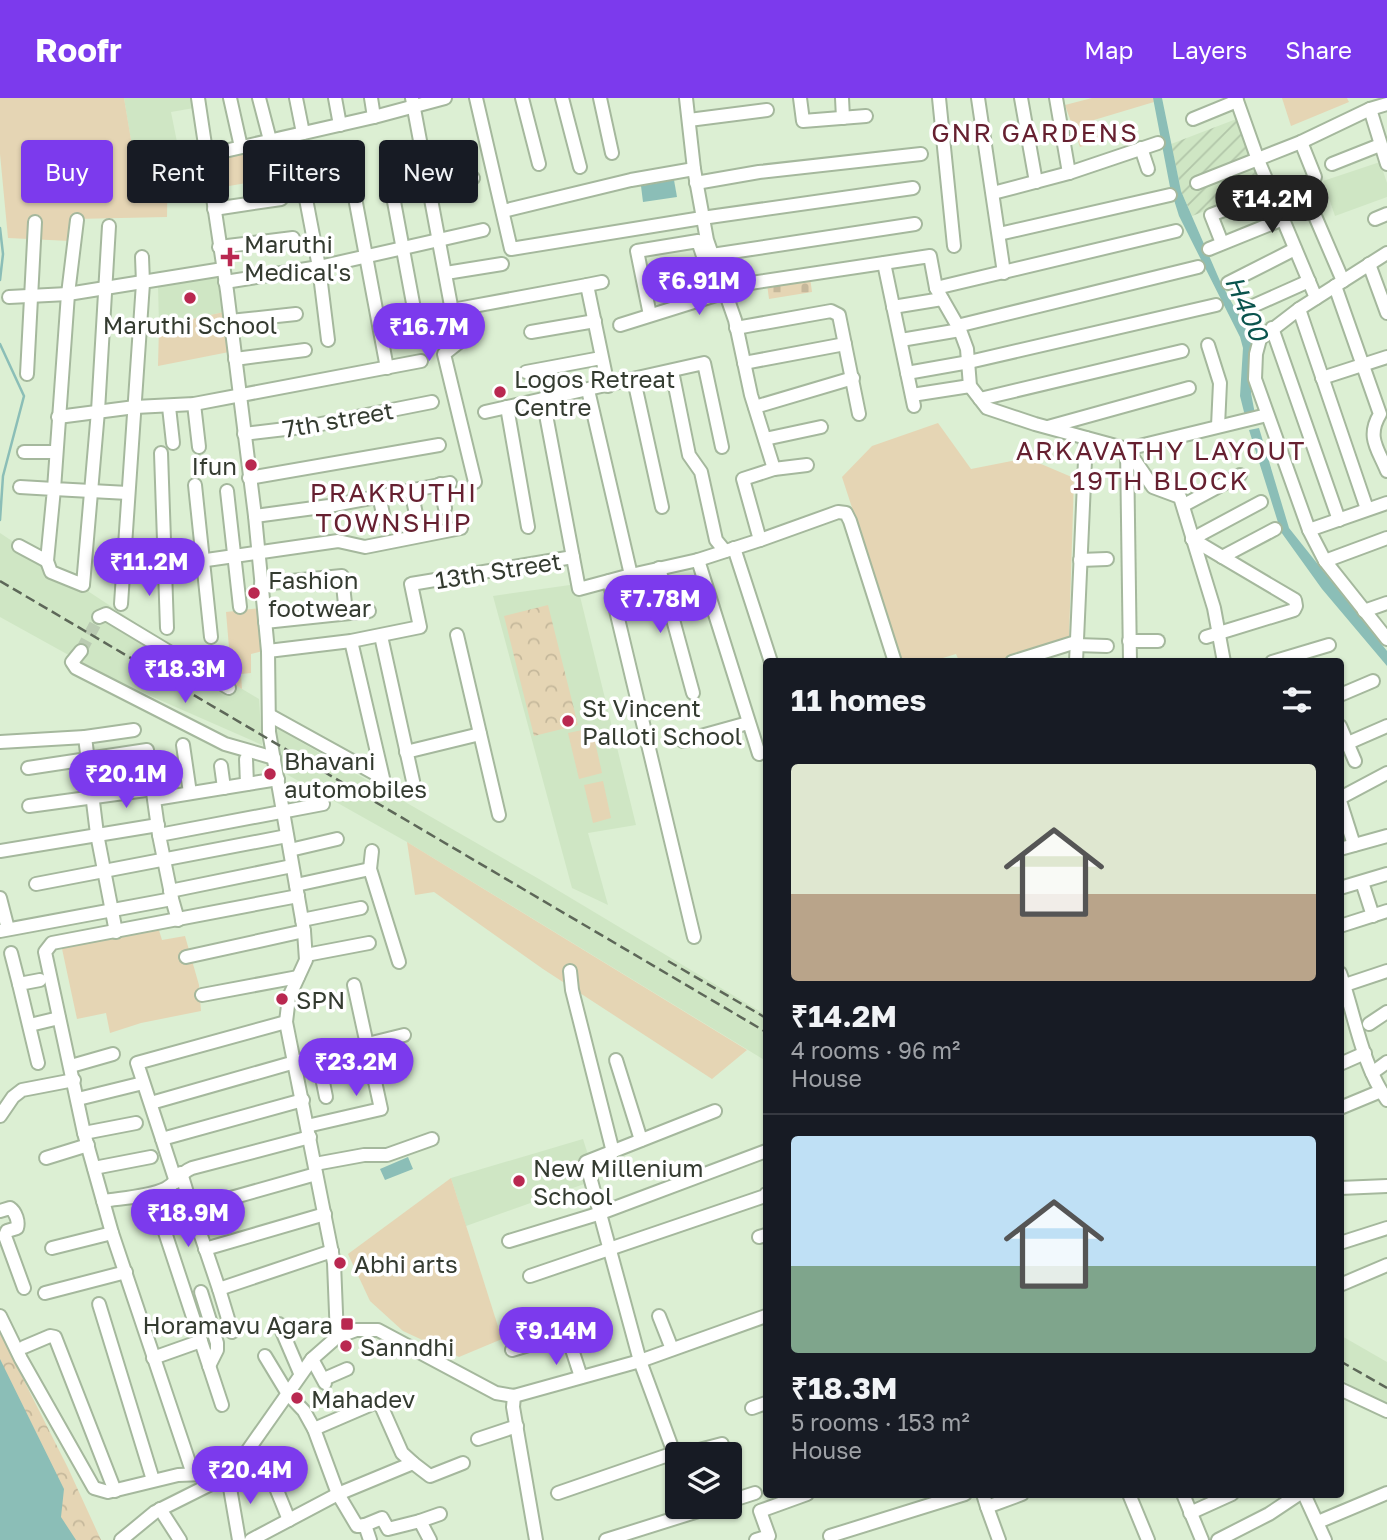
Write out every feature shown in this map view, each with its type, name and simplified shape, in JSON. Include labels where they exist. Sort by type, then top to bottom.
[{"type":"street","points":[[198,98],[205,140]]},
{"type":"street","points":[[229,150],[241,147],[230,98]]},
{"type":"street","points":[[259,98],[270,140],[374,117],[413,103],[445,98]]},
{"type":"street","points":[[296,98],[303,133]]},
{"type":"street","points":[[335,98],[340,125]]},
{"type":"street","points":[[371,98],[374,117]]},
{"type":"street","points":[[475,98],[511,249],[913,188]]},
{"type":"street","points":[[522,98],[539,164]]},
{"type":"street","points":[[562,98],[580,167]]},
{"type":"street","points":[[600,98],[612,153]]},
{"type":"street","points":[[620,325],[716,295],[696,183],[686,98]]},
{"type":"street","points":[[800,98],[803,121],[866,116]]},
{"type":"street","points":[[842,98],[843,118]]},
{"type":"street","points":[[939,98],[954,246]]},
{"type":"street","points":[[978,98],[1004,273]]},
{"type":"street","points":[[1021,98],[1036,182]]},
{"type":"street","points":[[1056,98],[1069,173]]},
{"type":"street","points":[[1193,119],[1237,100],[1258,160],[1316,298]]},
{"type":"street","points":[[413,103],[420,140]]},
{"type":"street","points":[[1197,183],[1258,160],[1370,109],[1387,104]]},
{"type":"street","points":[[1370,109],[1387,164]]},
{"type":"street","points":[[689,120],[767,110]]},
{"type":"street","points":[[1301,142],[1315,177]]},
{"type":"street","points":[[993,193],[1069,173],[1158,143]]},
{"type":"street","points":[[1332,164],[1380,145]]},
{"type":"street","points":[[1141,148],[1148,169]]},
{"type":"street","points":[[696,183],[759,172],[920,154]]},
{"type":"street","points":[[503,211],[631,180],[694,169]]},
{"type":"street","points":[[1222,243],[1211,215],[1271,192]]},
{"type":"street","points":[[999,234],[1170,195]]},
{"type":"street","points":[[1306,195],[1339,284],[1380,414],[1373,426],[1374,439],[1387,471]]},
{"type":"street","points":[[213,203],[256,516],[268,651],[269,732],[306,955],[289,997],[286,1022],[332,1251],[337,1337]]},
{"type":"street","points":[[214,209],[254,203]]},
{"type":"street","points":[[306,203],[328,340]]},
{"type":"street","points":[[356,203],[387,369]]},
{"type":"street","points":[[395,203],[418,330]]},
{"type":"street","points":[[58,417],[135,407],[169,407],[240,397],[387,369],[444,354],[458,343],[432,203]]},
{"type":"street","points":[[1209,249],[1283,219]]},
{"type":"street","points":[[77,220],[68,294],[47,561],[51,572],[83,585],[98,411],[109,226]]},
{"type":"street","points":[[27,374],[34,222]]},
{"type":"street","points":[[711,262],[915,224]]},
{"type":"street","points":[[9,297],[68,294],[143,283],[318,267],[482,230]]},
{"type":"street","points":[[893,307],[1004,273],[1177,231]]},
{"type":"street","points":[[219,247],[293,237]]},
{"type":"street","points":[[650,315],[637,251],[698,241],[724,287],[774,469]]},
{"type":"street","points":[[1227,283],[1296,249]]},
{"type":"street","points":[[1386,637],[1325,561],[1309,530],[1259,417],[1255,379],[1259,339],[1299,309],[1387,253]]},
{"type":"street","points":[[724,287],[930,256],[939,294],[967,349],[970,386],[987,408],[1127,449],[1259,417]]},
{"type":"street","points":[[121,604],[143,283],[142,257]]},
{"type":"street","points":[[884,263],[913,400],[970,386]]},
{"type":"street","points":[[446,273],[502,264]]},
{"type":"street","points":[[1369,264],[1383,290],[1387,313]]},
{"type":"street","points":[[901,341],[1198,267]]},
{"type":"street","points":[[1244,310],[1309,281]]},
{"type":"street","points":[[452,310],[602,282]]},
{"type":"street","points":[[587,285],[608,386]]},
{"type":"street","points":[[908,373],[969,362],[1216,305]]},
{"type":"street","points":[[1299,309],[1367,509]]},
{"type":"street","points":[[736,328],[831,312],[839,315],[859,414]]},
{"type":"street","points":[[230,321],[296,314]]},
{"type":"street","points":[[531,332],[594,321]]},
{"type":"street","points":[[1272,328],[1339,520]]},
{"type":"street","points":[[744,363],[845,344]]},
{"type":"street","points":[[1208,345],[1220,383],[1218,426]]},
{"type":"street","points":[[235,359],[305,350]]},
{"type":"street","points":[[979,399],[1182,351]]},
{"type":"street","points":[[444,354],[475,482]]},
{"type":"street","points":[[1322,378],[1387,357]]},
{"type":"street","points":[[526,372],[601,358]]},
{"type":"street","points":[[485,412],[704,363],[722,447]]},
{"type":"street","points":[[671,371],[689,455],[702,472],[716,540],[729,549],[770,658]]},
{"type":"street","points":[[755,407],[853,378]]},
{"type":"street","points":[[634,380],[662,507]]},
{"type":"street","points":[[1048,427],[1189,388]]},
{"type":"street","points":[[588,390],[631,575]]},
{"type":"street","points":[[543,400],[579,589],[698,560],[838,512],[846,513],[894,658]]},
{"type":"street","name":"7th street","points":[[244,434],[311,426],[432,402]]},
{"type":"street","points":[[194,404],[199,447]]},
{"type":"street","points":[[169,407],[173,443]]},
{"type":"street","points":[[507,407],[528,527]]},
{"type":"street","points":[[765,439],[821,427]]},
{"type":"street","points":[[1076,658],[1086,438]]},
{"type":"street","points":[[249,478],[439,445]]},
{"type":"street","points":[[1127,449],[1153,486],[1177,495],[1184,505],[1220,632],[1223,658]]},
{"type":"street","points":[[1127,449],[1130,658]]},
{"type":"street","points":[[23,452],[56,452]]},
{"type":"street","points":[[161,453],[167,628]]},
{"type":"street","points":[[760,540],[743,479],[774,469],[807,465]]},
{"type":"street","points":[[1184,505],[1240,475]]},
{"type":"street","points":[[256,516],[445,484],[445,508]]},
{"type":"street","points":[[195,485],[211,637]]},
{"type":"street","points":[[20,487],[128,493]]},
{"type":"street","points":[[411,490],[416,514]]},
{"type":"street","points":[[227,491],[240,607]]},
{"type":"street","points":[[379,495],[384,519]]},
{"type":"street","points":[[1192,539],[1261,502]]},
{"type":"street","points":[[1309,530],[1387,503]]},
{"type":"street","points":[[165,566],[338,541],[365,547],[461,528]]},
{"type":"street","points":[[1222,557],[1275,529]]},
{"type":"street","points":[[1325,561],[1387,538]]},
{"type":"street","points":[[1192,539],[1295,600],[1296,606],[1294,610],[1206,637]]},
{"type":"street","points":[[19,546],[47,561]]},
{"type":"street","name":"13th Street","points":[[268,651],[351,641],[420,627],[411,584],[573,557]]},
{"type":"street","points":[[1080,560],[1107,559]]},
{"type":"street","points":[[698,560],[759,754]]},
{"type":"street","points":[[659,568],[693,693]]},
{"type":"street","points":[[261,584],[342,576],[346,613]]},
{"type":"street","points":[[609,581],[694,937]]},
{"type":"street","points":[[1364,611],[1387,603]]},
{"type":"street","points":[[265,622],[369,611]]},
{"type":"street","points":[[99,617],[106,614],[229,688]]},
{"type":"street","points":[[457,635],[499,815]]},
{"type":"street","points":[[380,636],[413,781]]},
{"type":"street","points":[[269,715],[383,778],[351,641]]},
{"type":"street","points":[[1129,641],[1158,641]]},
{"type":"street","points":[[1025,658],[1076,643],[1107,646]]},
{"type":"street","points":[[1285,658],[1329,645]]},
{"type":"street","points":[[81,650],[72,662],[76,668],[225,744],[274,758]]},
{"type":"street","points":[[1344,693],[1373,681]]},
{"type":"street","points":[[683,741],[748,723]]},
{"type":"street","points":[[1348,743],[1387,726]]},
{"type":"street","points":[[0,742],[85,737],[134,730]]},
{"type":"street","points":[[406,752],[480,734]]},
{"type":"street","points":[[1344,734],[1355,761]]},
{"type":"street","points":[[85,737],[97,834],[116,932]]},
{"type":"street","points":[[183,745],[190,793]]},
{"type":"street","points":[[28,768],[88,760],[146,747],[163,861],[178,920]]},
{"type":"street","points":[[246,759],[247,784]]},
{"type":"street","points":[[220,766],[224,788]]},
{"type":"street","points":[[1344,797],[1387,773]]},
{"type":"street","points":[[29,806],[94,797],[190,793],[278,779]]},
{"type":"street","points":[[0,851],[97,834],[159,830],[323,804]]},
{"type":"street","points":[[1344,812],[1354,845]]},
{"type":"street","points":[[36,884],[287,836]]},
{"type":"street","points":[[1344,848],[1387,836]]},
{"type":"street","points":[[290,850],[337,839]]},
{"type":"street","points":[[372,851],[370,870],[399,962]]},
{"type":"street","points":[[0,898],[4,930],[112,909],[292,866]]},
{"type":"street","points":[[193,1474],[112,1233],[86,1139],[45,952],[52,943],[178,920],[370,870]]},
{"type":"street","points":[[1344,887],[1387,874]]},
{"type":"street","points":[[1362,881],[1373,916]]},
{"type":"street","points":[[186,957],[361,908]]},
{"type":"street","points":[[1344,925],[1387,911]]},
{"type":"street","points":[[306,955],[369,943]]},
{"type":"street","points":[[11,953],[38,1063]]},
{"type":"street","points":[[570,971],[572,990],[613,1152]]},
{"type":"street","points":[[1344,979],[1387,971]]},
{"type":"street","points":[[202,995],[298,977]]},
{"type":"street","points":[[19,984],[40,980]]},
{"type":"street","points":[[1344,982],[1365,1053],[1384,1095],[1344,1107]]},
{"type":"street","points":[[103,1201],[163,1190],[179,1177],[381,1109],[354,985]]},
{"type":"street","points":[[1369,1024],[1387,1012]]},
{"type":"street","points":[[30,1025],[59,1018]]},
{"type":"street","points":[[232,1332],[192,1209],[162,1139],[137,1063],[286,1022]]},
{"type":"street","points":[[151,1103],[295,1062],[404,1035]]},
{"type":"street","points":[[1344,1062],[1365,1053]]},
{"type":"street","points":[[0,1116],[13,1097],[22,1090],[113,1055]]},
{"type":"street","points":[[318,1058],[326,1097]]},
{"type":"street","points":[[616,1060],[641,1140]]},
{"type":"street","points":[[1373,1073],[1387,1062]]},
{"type":"street","points":[[78,1099],[143,1083]]},
{"type":"street","points":[[162,1139],[303,1100]]},
{"type":"street","points":[[674,1442],[640,1361],[586,1162],[715,1111]]},
{"type":"street","points":[[46,1158],[86,1139],[136,1122]]},
{"type":"street","points":[[192,1209],[315,1169],[360,1156],[387,1155],[432,1139]]},
{"type":"street","points":[[509,1241],[601,1213],[763,1152]]},
{"type":"street","points":[[94,1168],[151,1157]]},
{"type":"street","points":[[1344,1188],[1387,1186]]},
{"type":"street","points":[[530,1276],[763,1197]]},
{"type":"street","points":[[0,1211],[10,1208],[14,1211],[17,1228],[7,1231],[5,1236],[24,1288]]},
{"type":"street","points":[[158,1212],[222,1405]]},
{"type":"street","points":[[205,1249],[324,1214]]},
{"type":"street","points":[[1344,1242],[1387,1228]]},
{"type":"street","points":[[52,1248],[112,1233]]},
{"type":"street","points":[[219,1289],[332,1251]]},
{"type":"street","points":[[1344,1283],[1387,1265]]},
{"type":"street","points":[[45,1293],[126,1272]]},
{"type":"street","points":[[201,1292],[217,1343],[217,1350],[209,1366]]},
{"type":"street","points":[[99,1304],[153,1480]]},
{"type":"street","points":[[659,1316],[672,1349]]},
{"type":"street","points":[[0,1317],[94,1488],[108,1492],[153,1480],[193,1474],[232,1473]]},
{"type":"street","points":[[239,1540],[230,1488],[232,1473],[300,1373],[337,1337],[356,1330],[378,1330],[496,1393],[514,1396],[640,1361],[763,1317]]},
{"type":"street","points":[[279,1324],[300,1373]]},
{"type":"street","points":[[512,1350],[594,1325]]},
{"type":"street","points":[[566,1334],[581,1377]]},
{"type":"street","points":[[23,1347],[50,1336],[55,1337],[115,1491]]},
{"type":"street","points":[[153,1358],[201,1341]]},
{"type":"street","points":[[265,1356],[314,1429],[338,1493],[357,1526],[382,1518],[388,1529],[440,1514]]},
{"type":"street","points":[[312,1359],[324,1381],[347,1369]]},
{"type":"street","points":[[1344,1391],[1386,1411]]},
{"type":"street","points":[[514,1396],[513,1407],[536,1540]]},
{"type":"street","points":[[1344,1401],[1356,1396]]},
{"type":"street","points":[[314,1429],[379,1401],[402,1453],[430,1476],[463,1463]]},
{"type":"street","points":[[752,1408],[763,1405]]},
{"type":"street","points":[[478,1439],[517,1426]]},
{"type":"street","points":[[558,1493],[665,1459]]},
{"type":"street","points":[[251,1540],[338,1493],[413,1463]]},
{"type":"street","points":[[285,1464],[277,1468],[274,1483],[289,1520]]},
{"type":"street","points":[[121,1540],[160,1509],[232,1473]]},
{"type":"street","points":[[742,1497],[755,1493]]},
{"type":"street","points":[[1318,1522],[1387,1493]]},
{"type":"street","points":[[756,1540],[769,1536],[760,1511],[796,1498]]},
{"type":"street","points":[[830,1536],[952,1498]]},
{"type":"street","points":[[1131,1498],[1148,1540]]},
{"type":"street","points":[[1184,1498],[1202,1540]]},
{"type":"street","points":[[1190,1513],[1223,1498]]},
{"type":"street","points":[[1218,1540],[1295,1498]]},
{"type":"street","points":[[1304,1498],[1325,1540]]},
{"type":"street","points":[[985,1501],[998,1540]]},
{"type":"street","points":[[160,1509],[180,1540]]},
{"type":"street","points":[[606,1540],[673,1519]]},
{"type":"street","points":[[420,1521],[430,1540]]},
{"type":"street","points":[[365,1525],[370,1540]]},
{"type":"shaded area","points":[[124,98],[193,98],[194,108],[171,112],[177,140],[131,140]]},
{"type":"shaded area","points":[[1239,118],[1265,188],[1192,216],[1181,191],[1171,144]]},
{"type":"shaded area","points":[[1380,162],[1387,183],[1387,197],[1335,216],[1323,181]]},
{"type":"shaded area","name":"Maruthi School","points":[[219,274],[224,312],[159,326],[158,285]]},
{"type":"shaded area","points":[[0,533],[177,650],[259,699],[262,745],[112,679],[0,617]]},
{"type":"shaded area","name":"St Vincent Palloti School","points":[[577,584],[636,825],[588,833],[608,905],[572,888],[493,596]]},
{"type":"shaded area","points":[[273,726],[539,879],[763,1013],[763,1059],[407,842],[279,770]]},
{"type":"shaded area","name":"New Millenium School","points":[[583,1139],[589,1158],[587,1183],[466,1226],[451,1178]]},
{"type":"shaded area","points":[[1344,1337],[1387,1362],[1387,1410],[1344,1381]]},
{"type":"green space","points":[[0,98],[124,98],[131,140],[127,140],[127,203],[167,203],[167,217],[75,219],[70,241],[8,238],[0,154]]},
{"type":"green space","points":[[1092,98],[1153,98],[1154,102],[1094,120],[1099,141],[1080,147],[1065,105]]},
{"type":"green space","points":[[1282,98],[1347,98],[1349,102],[1291,126]]},
{"type":"green space","points":[[243,149],[243,184],[229,186],[229,151]]},
{"type":"green space","points":[[810,277],[812,292],[769,299],[767,284]]},
{"type":"green space","points":[[224,312],[229,352],[158,366],[159,326]]},
{"type":"green space","points":[[938,423],[971,469],[1027,458],[1074,478],[1069,638],[1006,658],[958,658],[956,654],[943,658],[901,658],[842,477],[872,446]]},
{"type":"green space","points":[[548,605],[578,725],[534,736],[504,616]]},
{"type":"green space","points":[[260,608],[263,651],[251,654],[251,673],[241,674],[242,689],[232,683],[226,612]]},
{"type":"green space","points":[[592,728],[602,773],[579,779],[568,733]]},
{"type":"green space","points":[[603,781],[611,818],[593,823],[584,785]]},
{"type":"green space","points":[[407,842],[747,1050],[712,1079],[543,969],[434,892],[415,895]]},
{"type":"green space","points":[[157,924],[162,940],[185,936],[199,985],[201,1011],[141,1023],[110,1033],[106,1013],[77,1019],[61,944]]},
{"type":"green space","points":[[451,1178],[502,1339],[459,1357],[403,1331],[370,1301],[348,1254]]},
{"type":"green space","points":[[0,1333],[68,1468],[101,1540],[0,1540]]},
{"type":"water","points":[[1153,98],[1162,98],[1181,191],[1220,281],[1250,336],[1254,349],[1251,393],[1255,414],[1245,416],[1240,396],[1243,348],[1240,337],[1179,216],[1170,187]]},
{"type":"water","points":[[674,180],[677,197],[643,202],[641,186]]},
{"type":"water","points":[[1259,428],[1289,528],[1387,651],[1387,666],[1322,589],[1281,532],[1249,430]]},
{"type":"water","points":[[408,1157],[413,1169],[385,1180],[380,1169]]},
{"type":"water","points":[[0,1359],[64,1489],[61,1517],[76,1540],[0,1540]]},
{"type":"waterway","points":[[0,228],[3,254],[0,280]]},
{"type":"waterway","points":[[0,344],[24,396],[3,476],[0,520]]},
{"type":"tunnel","points":[[81,651],[99,617]]},
{"type":"railway","points":[[0,581],[763,1030]]},
{"type":"railway","points":[[668,961],[763,1016]]},
{"type":"railway","points":[[1344,1363],[1387,1388]]},
{"type":"place","name":"Maruthi Medical's","points":[[230,257]]},
{"type":"place","name":"Maruthi School","points":[[190,298]]},
{"type":"place","name":"Logos Retreat Centre","points":[[500,392]]},
{"type":"place","name":"Ifun","points":[[251,465]]},
{"type":"place","name":"Fashion footwear","points":[[254,593]]},
{"type":"place","name":"St Vincent Palloti School","points":[[568,721]]},
{"type":"place","name":"Bhavani automobiles","points":[[270,774]]},
{"type":"place","name":"SPN","points":[[282,999]]},
{"type":"place","name":"New Millenium School","points":[[519,1181]]},
{"type":"place","name":"Abhi arts","points":[[340,1263]]},
{"type":"place","name":"Horamavu Agara","points":[[347,1324]]},
{"type":"place","name":"Sanndhi","points":[[346,1346]]},
{"type":"place","name":"Mahadev","points":[[297,1398]]},
{"type":"district","name":"GNR GARDENS","points":[[1035,132]]},
{"type":"district","name":"ARKAVATHY LAYOUT 19TH BLOCK","points":[[1161,465]]},
{"type":"district","name":"PRAKRUTHI TOWNSHIP","points":[[394,507]]},
{"type":"water label","name":"H400","points":[[1247,308]]}]
